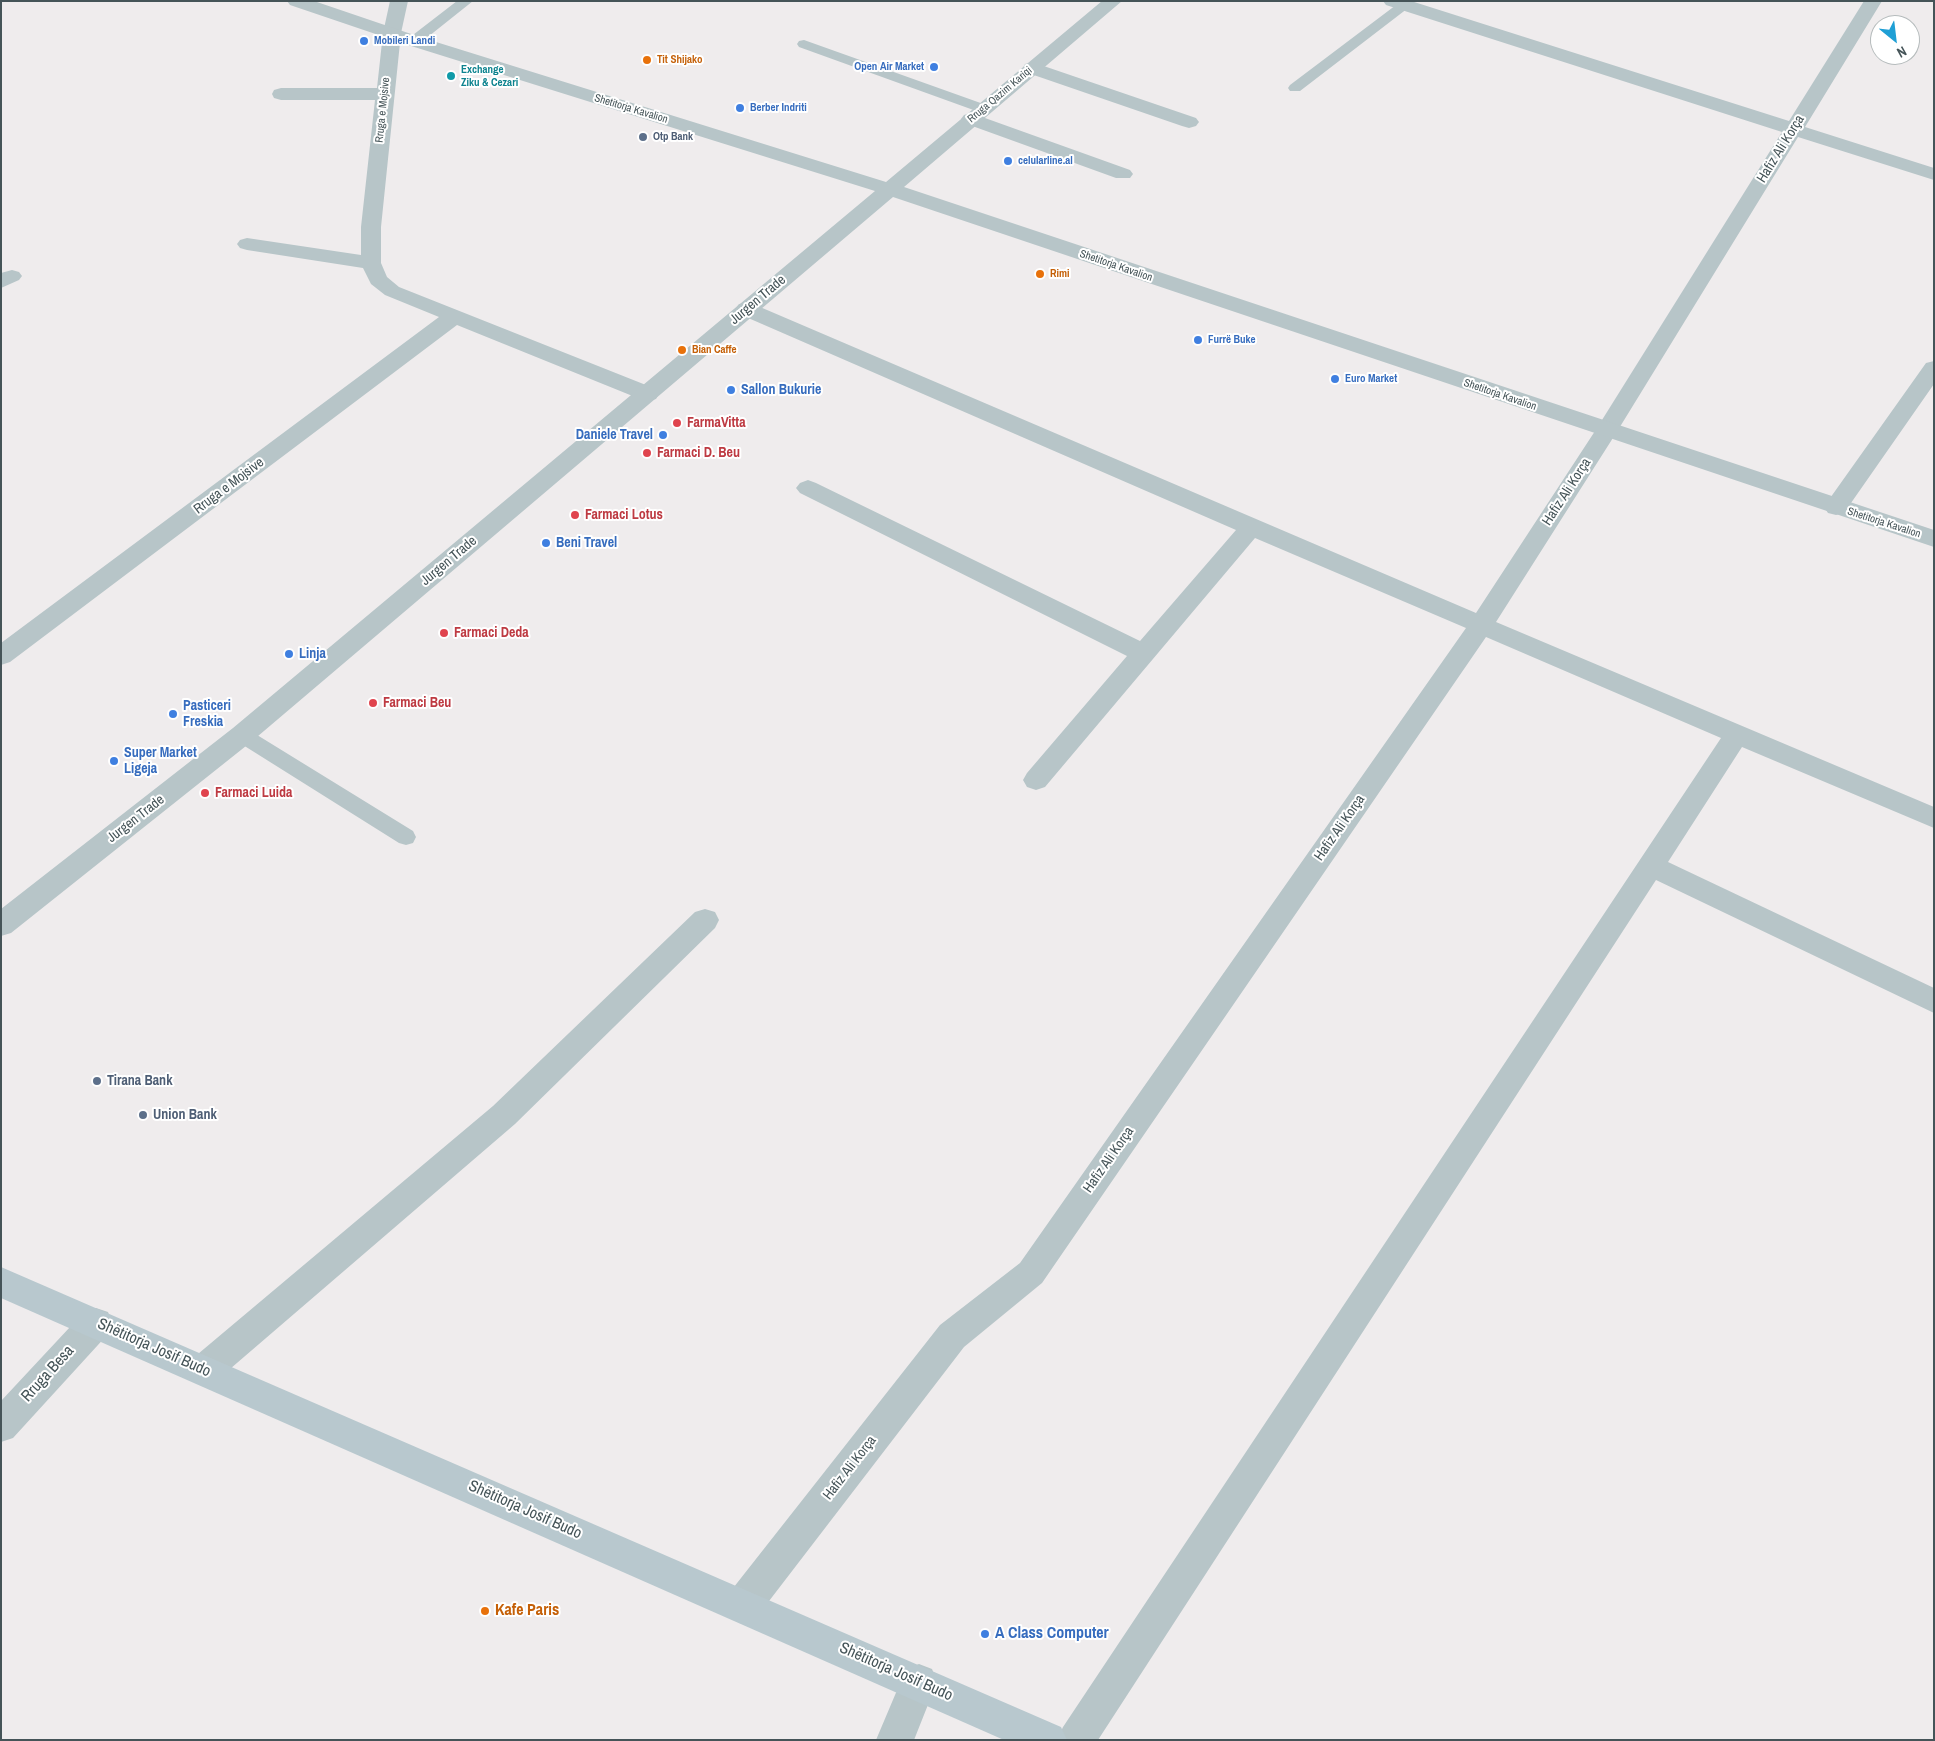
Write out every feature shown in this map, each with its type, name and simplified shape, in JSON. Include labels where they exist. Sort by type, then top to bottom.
[{"type":"main road","name":"Shëtitorja Josif Budo","points":[[1,1282],[1048,1740]]},
{"type":"street","name":"Shetitorja Kavalion","points":[[296,1],[414,41],[889,189],[1934,539]]},
{"type":"street","name":"Rruga e Mojsive","points":[[371,264],[371,227],[385,94],[392,33],[399,1]]},
{"type":"street","name":"Rruga Qazim Kariqi","points":[[889,189],[1113,1]]},
{"type":"street","name":"Hafiz Ali Korça","points":[[743,1605],[952,1336],[1031,1273],[1482,624],[1607,430],[1874,1]]},
{"type":"street","points":[[1398,3],[1934,174]]},
{"type":"street","points":[[1032,68],[1189,122]]},
{"type":"street","points":[[281,94],[385,94]]},
{"type":"street","points":[[977,114],[1123,174]]},
{"type":"street","name":"Jurgen Trade","points":[[1,925],[242,735],[889,189]]},
{"type":"street","points":[[248,244],[371,264],[378,280],[392,291],[648,394]]},
{"type":"street","points":[[746,309],[865,358],[1251,527],[1934,818]]},
{"type":"street","name":"Rruga e Mojsive","points":[[1,656],[456,316]]},
{"type":"street","points":[[1836,507],[1934,368]]},
{"type":"street","points":[[808,488],[1145,654]]},
{"type":"street","points":[[1036,780],[1251,527]]},
{"type":"street","points":[[1076,1740],[1649,865],[1737,734]]},
{"type":"street","points":[[1649,865],[1934,1001]]},
{"type":"street","points":[[204,1370],[504,1115],[705,920]]},
{"type":"street","name":"Rruga Besa","points":[[1,1426],[96,1323]]},
{"type":"street","points":[[895,1740],[919,1682]]},
{"type":"lane","points":[[414,41],[466,1]]},
{"type":"lane","points":[[1295,88],[1398,3]]},
{"type":"lane","points":[[804,44],[977,114]]},
{"type":"lane","points":[[242,735],[406,837]]},
{"type":"place","name":"Mobileri Landi","points":[[364,41]]},
{"type":"place","name":"Tit Shijako","points":[[647,60]]},
{"type":"place","name":"Open Air Market","points":[[934,67]]},
{"type":"place","name":"Exchange Ziku & Cezari","points":[[451,76]]},
{"type":"place","name":"Berber Indriti","points":[[740,108]]},
{"type":"place","name":"Otp Bank","points":[[643,137]]},
{"type":"place","name":"celularline.al","points":[[1008,161]]},
{"type":"place","name":"Rimi","points":[[1040,274]]},
{"type":"place","name":"Furrë Buke","points":[[1198,340]]},
{"type":"place","name":"Bian Caffe","points":[[682,350]]},
{"type":"place","name":"Euro Market","points":[[1335,379]]},
{"type":"place","name":"Sallon Bukurie","points":[[731,390]]},
{"type":"place","name":"FarmaVitta","points":[[677,423]]},
{"type":"place","name":"Daniele Travel","points":[[663,435]]},
{"type":"place","name":"Farmaci D. Beu","points":[[647,453]]},
{"type":"place","name":"Farmaci Lotus","points":[[575,515]]},
{"type":"place","name":"Beni Travel","points":[[546,543]]},
{"type":"place","name":"Farmaci Deda","points":[[444,633]]},
{"type":"place","name":"Linja","points":[[289,654]]},
{"type":"place","name":"Farmaci Beu","points":[[373,703]]},
{"type":"place","name":"Pasticeri Freskia","points":[[173,714]]},
{"type":"place","name":"Super Market Ligeja","points":[[114,761]]},
{"type":"place","name":"Farmaci Luida","points":[[205,793]]},
{"type":"place","name":"Tirana Bank","points":[[97,1081]]},
{"type":"place","name":"Union Bank","points":[[143,1115]]},
{"type":"place","name":"Kafe Paris","points":[[485,1611]]},
{"type":"place","name":"A Class Computer","points":[[985,1634]]}]
